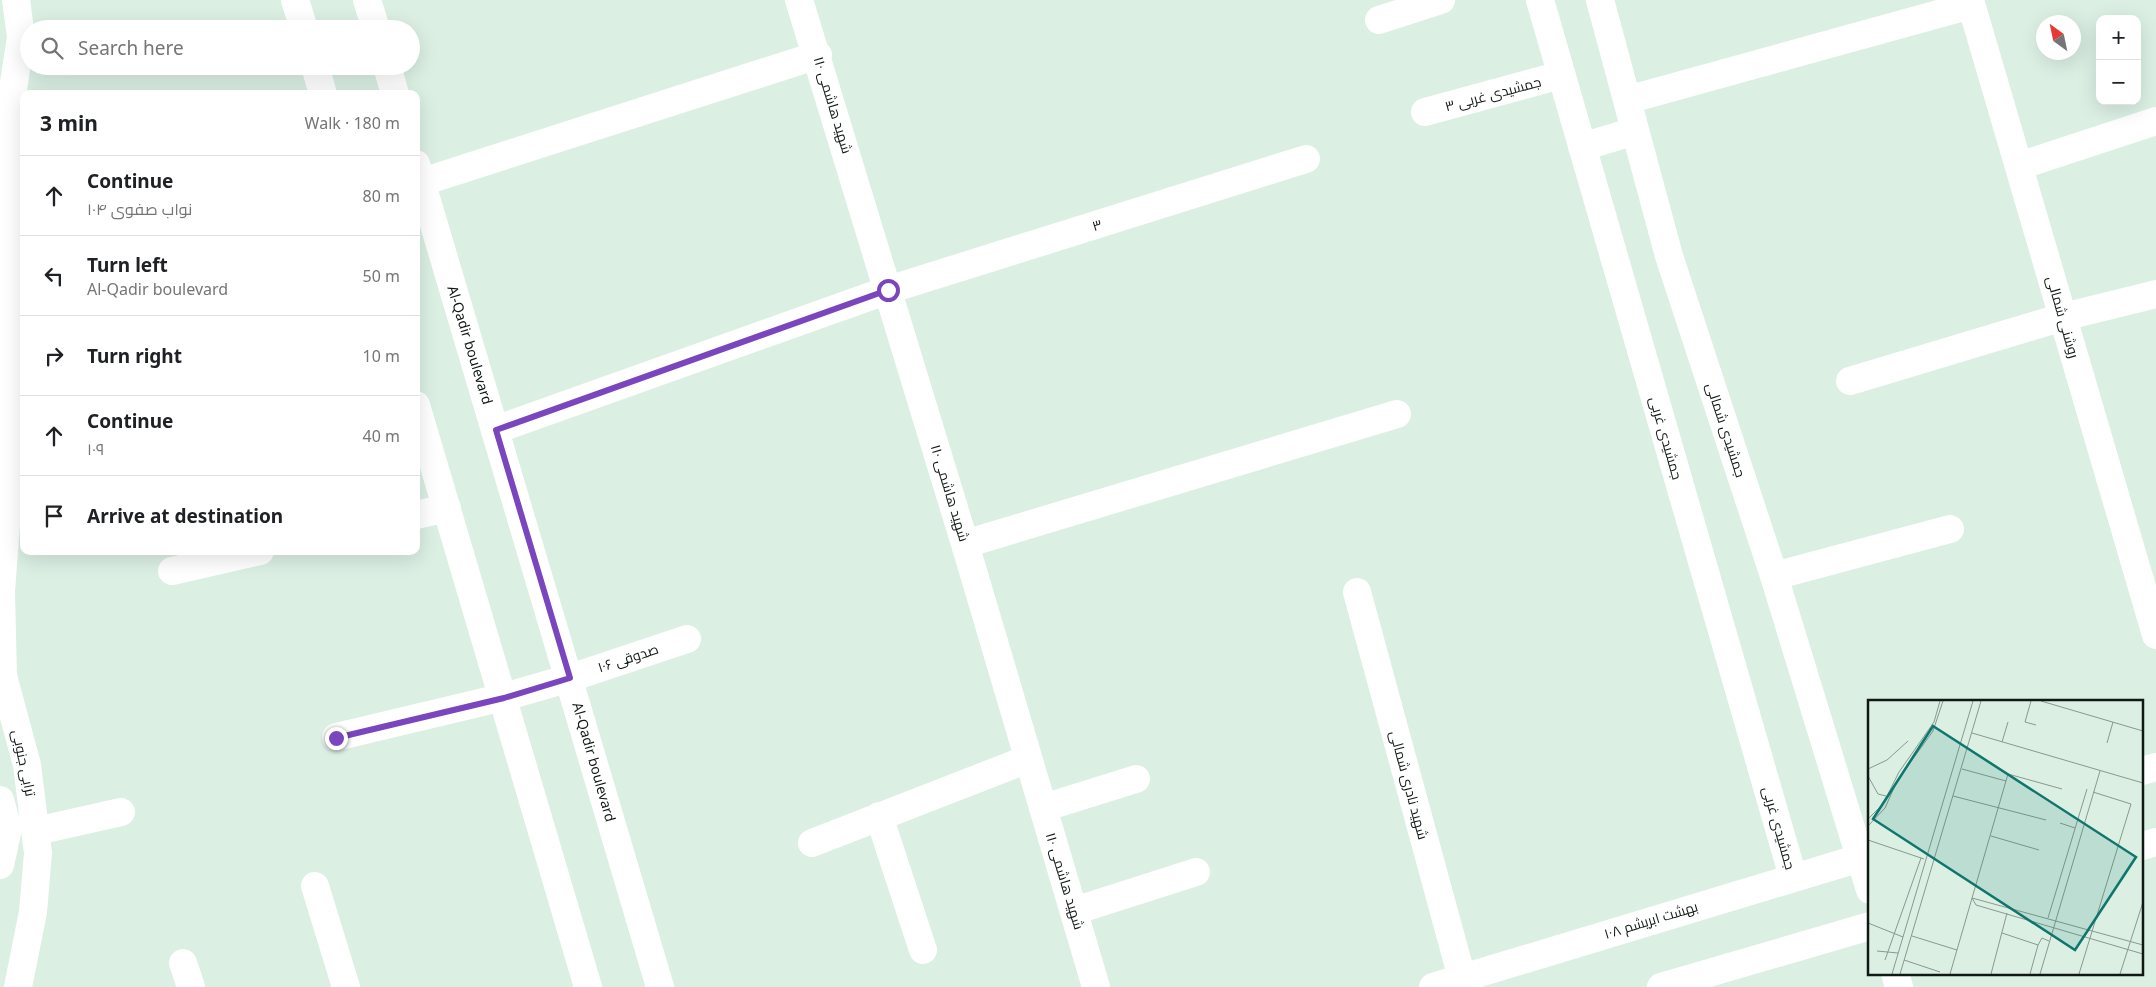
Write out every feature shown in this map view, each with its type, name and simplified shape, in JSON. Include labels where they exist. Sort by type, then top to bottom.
[{"type":"street","name":"ترابی جنوبی","points":[[16,0],[20,29]]},
{"type":"street","points":[[295,0],[301,20]]},
{"type":"street","points":[[367,0],[373,20]]},
{"type":"street","name":"شهید هاشمی ۱۱۰","points":[[799,0],[818,55],[1096,987]]},
{"type":"street","points":[[1379,20],[1442,0]]},
{"type":"street","name":"جمشیدی غربی","points":[[1540,0],[1793,877]]},
{"type":"street","name":"جمشیدی شمالی","points":[[1600,0],[1669,256],[1864,857],[1868,879]]},
{"type":"street","points":[[1627,100],[1970,2]]},
{"type":"street","name":"روشنی شمالی","points":[[1970,2],[2156,635]]},
{"type":"street","name":"ترابی جنوبی","points":[[18,987],[33,912],[38,852],[27,764],[4,676],[1,591],[16,489],[6,167],[10,109],[20,43]]},
{"type":"street","points":[[420,173],[818,55]]},
{"type":"street","points":[[318,75],[322,90]]},
{"type":"street","points":[[390,75],[394,90]]},
{"type":"street","name":"جمشیدی غربی ۳","points":[[1425,112],[1561,75]]},
{"type":"street","points":[[2019,166],[2156,121]]},
{"type":"street","points":[[1582,147],[1635,131]]},
{"type":"street","name":"۳","points":[[496,430],[888,290],[1306,160]]},
{"type":"street","name":"Al-Qadir boulevard","points":[[420,176],[660,987]]},
{"type":"street","points":[[1850,381],[2063,317],[2156,294]]},
{"type":"street","points":[[965,544],[1397,414]]},
{"type":"street","points":[[420,418],[588,987]]},
{"type":"street","points":[[420,514],[447,508]]},
{"type":"street","points":[[1774,576],[1950,529]]},
{"type":"street","points":[[172,572],[243,555]]},
{"type":"street","name":"شهید نادری شمالی","points":[[1357,592],[1462,978]]},
{"type":"street","name":"صدوقی ۱۰۶","points":[[336,738],[504,698],[687,639]]},
{"type":"street","points":[[812,843],[1028,759]]},
{"type":"street","points":[[1043,808],[1136,779]]},
{"type":"street","points":[[0,800],[8,829],[0,865]]},
{"type":"street","points":[[36,831],[121,812]]},
{"type":"street","points":[[879,816],[923,950]]},
{"type":"street","name":"بهشت ابریشم ۱۰۸","points":[[1433,987],[1864,857]]},
{"type":"street","points":[[1074,912],[1196,872]]},
{"type":"street","points":[[315,886],[346,987]]},
{"type":"street","points":[[1661,987],[1868,927]]},
{"type":"street","points":[[1895,974],[1899,987]]},
{"type":"route","points":[[336,738],[504,698],[570,678],[496,430],[888,290]]}]
